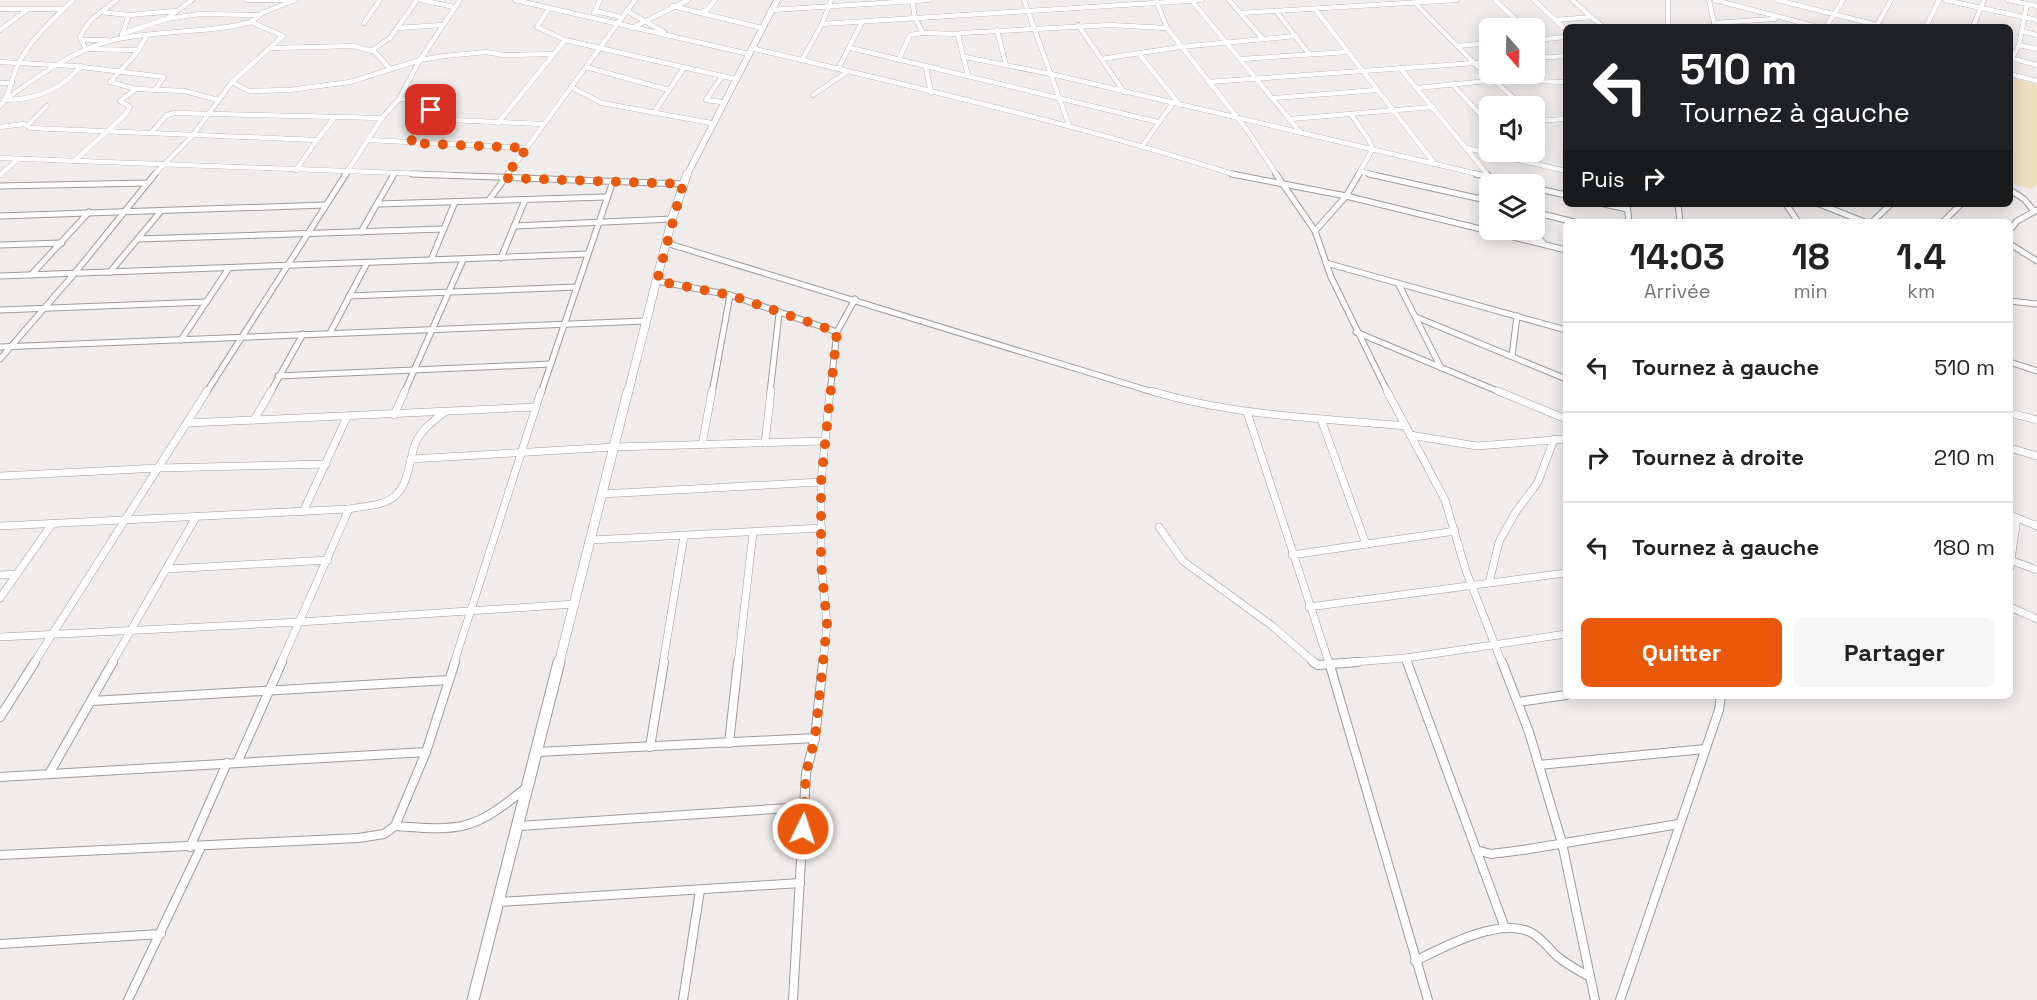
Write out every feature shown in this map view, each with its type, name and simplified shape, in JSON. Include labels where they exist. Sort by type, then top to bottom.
[{"type":"street","points":[[4,102],[19,62],[73,0]]},
{"type":"street","points":[[86,48],[81,40],[82,30],[89,20],[117,0]]},
{"type":"street","points":[[166,19],[192,0]]},
{"type":"street","points":[[246,0],[295,0]]},
{"type":"street","points":[[121,36],[146,37],[170,32],[220,30],[251,22],[260,14],[269,0]]},
{"type":"street","points":[[4,102],[40,74],[57,64],[70,60],[86,48],[111,41],[166,19],[200,14],[260,14],[295,0]]},
{"type":"street","points":[[364,23],[380,0]]},
{"type":"street","points":[[272,48],[303,45],[372,50],[390,38],[419,0],[454,7]]},
{"type":"street","points":[[0,717],[325,205],[382,118],[399,99],[420,60],[460,0]]},
{"type":"street","points":[[515,0],[614,25],[802,60],[1069,125],[1143,145],[1219,171],[1346,196],[1563,249]]},
{"type":"street","points":[[592,18],[600,0]]},
{"type":"street","points":[[489,200],[614,25],[635,0]]},
{"type":"street","points":[[672,6],[674,0]]},
{"type":"street","points":[[632,28],[648,23],[672,6],[688,0]]},
{"type":"street","points":[[700,12],[707,10],[715,0]]},
{"type":"street","points":[[473,1000],[672,219],[683,184],[711,123],[777,0]]},
{"type":"street","points":[[802,60],[822,24],[831,0]]},
{"type":"street","points":[[771,10],[930,0]]},
{"type":"street","points":[[1023,0],[1069,125]]},
{"type":"street","points":[[822,24],[1156,1],[1202,0]]},
{"type":"street","points":[[1228,0],[1262,38]]},
{"type":"street","points":[[1346,0],[1351,6]]},
{"type":"street","points":[[1240,13],[1457,0]]},
{"type":"street","points":[[1495,0],[1514,18]]},
{"type":"street","points":[[1534,0],[1563,27]]},
{"type":"street","points":[[1572,0],[1600,24]]},
{"type":"street","points":[[1668,0],[1668,24]]},
{"type":"street","points":[[1709,0],[1714,24]]},
{"type":"street","points":[[1714,0],[1806,24]]},
{"type":"street","points":[[1777,0],[1797,2],[1873,24]]},
{"type":"street","points":[[1828,24],[1843,0]]},
{"type":"street","points":[[1878,24],[1891,0]]},
{"type":"street","points":[[1927,24],[1939,0]]},
{"type":"street","points":[[1945,0],[2037,20]]},
{"type":"street","points":[[1974,24],[1983,0]]},
{"type":"street","points":[[2008,0],[2037,6]]},
{"type":"street","points":[[912,1],[915,18],[923,33]]},
{"type":"street","points":[[1156,1],[1167,28],[1180,47],[1238,118],[1315,231],[1326,263],[1356,332],[1437,482],[1471,585],[1518,702],[1539,765],[1562,843],[1595,1000]]},
{"type":"street","points":[[1192,1],[1224,42],[1259,79],[1301,133]]},
{"type":"street","points":[[1414,2],[1479,68]]},
{"type":"street","points":[[2013,55],[2019,45],[2026,3]]},
{"type":"street","points":[[672,6],[762,27]]},
{"type":"street","points":[[549,8],[537,27],[565,40],[721,78],[735,79]]},
{"type":"street","points":[[0,9],[63,9]]},
{"type":"street","points":[[0,30],[3,25],[28,9]]},
{"type":"street","points":[[1315,9],[1434,163]]},
{"type":"street","points":[[101,12],[129,15],[175,11]]},
{"type":"street","points":[[595,11],[621,17]]},
{"type":"street","points":[[627,11],[634,18],[669,35]]},
{"type":"street","points":[[1276,11],[1309,54]]},
{"type":"street","points":[[121,36],[129,15]]},
{"type":"street","points":[[1555,20],[1592,17]]},
{"type":"street","points":[[1724,24],[1781,18]]},
{"type":"street","points":[[0,359],[74,274],[163,164],[193,135],[232,82],[283,36],[251,22]]},
{"type":"street","points":[[838,69],[851,48],[862,22]]},
{"type":"street","points":[[397,28],[442,25]]},
{"type":"street","points":[[899,60],[910,35],[923,33],[958,34],[1033,27],[1078,26],[1138,25],[1167,28]]},
{"type":"street","points":[[1078,26],[1124,92]]},
{"type":"street","points":[[997,30],[1006,65]]},
{"type":"street","points":[[2021,31],[2037,34]]},
{"type":"street","points":[[958,34],[968,76]]},
{"type":"street","points":[[1101,59],[1180,47],[1296,36]]},
{"type":"street","points":[[146,37],[139,50],[110,82],[136,89],[185,91],[218,100]]},
{"type":"street","points":[[1545,38],[1563,37]]},
{"type":"street","points":[[81,40],[111,41]]},
{"type":"street","points":[[498,123],[565,40]]},
{"type":"street","points":[[1457,46],[1479,44]]},
{"type":"street","points":[[2019,45],[2037,49]]},
{"type":"street","points":[[86,48],[139,50]]},
{"type":"street","points":[[851,48],[1158,122]]},
{"type":"street","points":[[372,50],[390,69]]},
{"type":"street","points":[[232,82],[249,91],[274,91],[350,82],[420,60],[486,52],[503,55],[553,54]]},
{"type":"street","points":[[1241,59],[1347,52]]},
{"type":"street","points":[[1139,54],[1180,105]]},
{"type":"street","points":[[1545,57],[1563,56]]},
{"type":"street","points":[[965,57],[1051,74],[1479,174]]},
{"type":"street","points":[[2013,59],[2037,65]]},
{"type":"street","points":[[0,62],[81,66],[164,77],[155,90]]},
{"type":"street","points":[[1208,82],[1479,63]]},
{"type":"street","points":[[4,102],[29,99],[57,88],[72,78],[81,66]]},
{"type":"street","points":[[586,67],[669,90]]},
{"type":"street","points":[[926,67],[931,93]]},
{"type":"street","points":[[655,111],[684,68]]},
{"type":"street","points":[[1400,68],[1487,174]]},
{"type":"street","points":[[813,95],[847,72]]},
{"type":"street","points":[[2013,75],[2037,81]]},
{"type":"street","points":[[721,78],[706,100],[722,102]]},
{"type":"street","points":[[1417,88],[1479,82]]},
{"type":"street","points":[[0,83],[12,83]]},
{"type":"street","points":[[1545,84],[1563,83]]},
{"type":"street","points":[[1497,84],[1511,96]]},
{"type":"street","points":[[1454,85],[1479,113]]},
{"type":"street","points":[[571,87],[602,104],[655,111],[711,123]]},
{"type":"street","points":[[74,161],[129,110],[130,107],[120,100],[136,89]]},
{"type":"street","points":[[1274,98],[1377,90]]},
{"type":"street","points":[[399,99],[434,101],[426,119],[410,143]]},
{"type":"street","points":[[1143,145],[1173,103]]},
{"type":"street","points":[[28,125],[47,106]]},
{"type":"street","points":[[1290,119],[1433,107]]},
{"type":"street","points":[[151,133],[171,114],[382,118]]},
{"type":"street","points":[[1315,231],[1346,196],[1362,172],[1372,150],[1370,142],[1351,114]]},
{"type":"street","points":[[296,170],[334,118]]},
{"type":"street","points":[[426,119],[543,124]]},
{"type":"street","points":[[1545,120],[1563,119]]},
{"type":"street","points":[[0,127],[28,125],[30,128],[317,140]]},
{"type":"street","points":[[369,140],[527,148]]},
{"type":"street","points":[[1467,148],[1479,151]]},
{"type":"street","points":[[0,158],[683,184]]},
{"type":"street","points":[[0,175],[18,159]]},
{"type":"street","points":[[1523,162],[1563,170]]},
{"type":"street","points":[[1362,172],[1479,199]]},
{"type":"street","points":[[361,232],[394,174]]},
{"type":"street","points":[[0,855],[358,838],[384,834],[395,826],[426,752],[473,610],[521,452],[613,181]]},
{"type":"street","points":[[0,186],[147,183]]},
{"type":"street","points":[[1545,190],[1563,194]]},
{"type":"street","points":[[2013,192],[2036,210],[2017,221],[2013,226]]},
{"type":"street","points":[[378,204],[606,197]]},
{"type":"street","points":[[501,258],[525,200]]},
{"type":"street","points":[[431,260],[455,202]]},
{"type":"street","points":[[0,216],[325,205]]},
{"type":"street","points":[[1827,207],[1857,219]]},
{"type":"street","points":[[1875,219],[1888,207]]},
{"type":"street","points":[[1946,219],[1957,207]]},
{"type":"street","points":[[110,272],[161,211]]},
{"type":"street","points":[[31,275],[89,212]]},
{"type":"street","points":[[1545,215],[1563,219]]},
{"type":"street","points":[[514,226],[672,219]]},
{"type":"street","points":[[138,239],[443,229]]},
{"type":"street","points":[[1541,240],[1544,244]]},
{"type":"street","points":[[0,244],[62,243]]},
{"type":"street","points":[[666,243],[1187,402],[1247,412],[1405,426]]},
{"type":"street","points":[[2013,246],[2037,261]]},
{"type":"street","points":[[0,276],[588,254]]},
{"type":"street","points":[[394,415],[463,260]]},
{"type":"street","points":[[330,333],[367,263]]},
{"type":"street","points":[[1326,263],[1563,329]]},
{"type":"street","points":[[181,340],[229,268]]},
{"type":"street","points":[[657,281],[730,295],[779,314],[837,332]]},
{"type":"street","points":[[1399,285],[1441,368]]},
{"type":"street","points":[[349,296],[577,287]]},
{"type":"street","points":[[702,445],[730,295]]},
{"type":"street","points":[[793,1000],[806,773],[815,738],[827,624],[821,562],[821,482],[837,332],[855,299]]},
{"type":"street","points":[[0,310],[206,302]]},
{"type":"street","points":[[2013,302],[2037,304]]},
{"type":"street","points":[[765,443],[779,314]]},
{"type":"street","points":[[1512,356],[1517,316]]},
{"type":"street","points":[[1416,317],[1563,377]]},
{"type":"street","points":[[0,347],[646,321]]},
{"type":"street","points":[[1356,332],[1563,417]]},
{"type":"street","points":[[254,420],[303,334]]},
{"type":"street","points":[[2013,363],[2037,371]]},
{"type":"street","points":[[278,376],[551,364]]},
{"type":"street","points":[[188,423],[536,407]]},
{"type":"street","points":[[0,526],[303,512],[349,509],[384,502],[397,495],[411,459],[413,445],[421,432],[445,412]]},
{"type":"street","points":[[1247,412],[1329,666],[1428,1000]]},
{"type":"street","points":[[2013,414],[2037,420]]},
{"type":"street","points":[[303,512],[347,417]]},
{"type":"street","points":[[1321,419],[1366,544]]},
{"type":"street","points":[[1410,435],[1477,446],[1563,439]]},
{"type":"street","points":[[1489,583],[1499,542],[1515,513],[1538,482],[1554,439]]},
{"type":"street","points":[[411,459],[614,447],[825,441]]},
{"type":"street","points":[[2013,449],[2037,456]]},
{"type":"street","points":[[0,476],[159,468],[326,464]]},
{"type":"street","points":[[602,494],[821,482]]},
{"type":"street","points":[[237,763],[349,509]]},
{"type":"street","points":[[49,774],[133,631],[196,517]]},
{"type":"street","points":[[2014,517],[2037,526]]},
{"type":"street","points":[[0,598],[52,524]]},
{"type":"street","points":[[1159,527],[1183,561],[1271,625],[1310,661],[1329,666],[1406,658],[1563,634]]},
{"type":"street","points":[[591,540],[822,528]]},
{"type":"street","points":[[1292,555],[1455,531]]},
{"type":"street","points":[[729,743],[753,533]]},
{"type":"street","points":[[650,747],[684,536]]},
{"type":"street","points":[[168,569],[328,560]]},
{"type":"street","points":[[2013,563],[2037,570]]},
{"type":"street","points":[[1309,607],[1563,573]]},
{"type":"street","points":[[0,575],[17,574]]},
{"type":"street","points":[[0,637],[300,622],[575,604]]},
{"type":"street","points":[[2013,608],[2037,619]]},
{"type":"street","points":[[1406,658],[1505,928]]},
{"type":"street","points":[[92,701],[449,680]]},
{"type":"street","points":[[1518,702],[1563,695]]},
{"type":"street","points":[[1620,1000],[1678,824],[1719,710],[1721,699]]},
{"type":"street","points":[[537,752],[815,738]]},
{"type":"street","points":[[1539,765],[1705,749]]},
{"type":"street","points":[[0,777],[426,752]]},
{"type":"street","points":[[190,847],[227,763]]},
{"type":"street","points":[[395,826],[458,829],[471,826],[499,809],[529,784]]},
{"type":"street","points":[[519,826],[804,807]]},
{"type":"street","points":[[1476,850],[1491,854],[1678,824]]},
{"type":"street","points":[[129,1000],[201,847]]},
{"type":"street","points":[[499,902],[800,883]]},
{"type":"street","points":[[683,1000],[700,890]]},
{"type":"street","points":[[1415,960],[1465,938],[1505,928],[1532,933],[1563,961],[1590,977]]},
{"type":"street","points":[[0,944],[161,934]]},
{"type":"shaded area","points":[[2013,78],[2037,85],[2037,184],[2031,189],[2013,184]]},
{"type":"route","points":[[431,110],[410,143],[527,148],[504,178],[683,184],[657,281],[730,295],[779,314],[837,332],[821,482],[821,562],[827,624],[815,738],[806,773],[803,829]]}]
